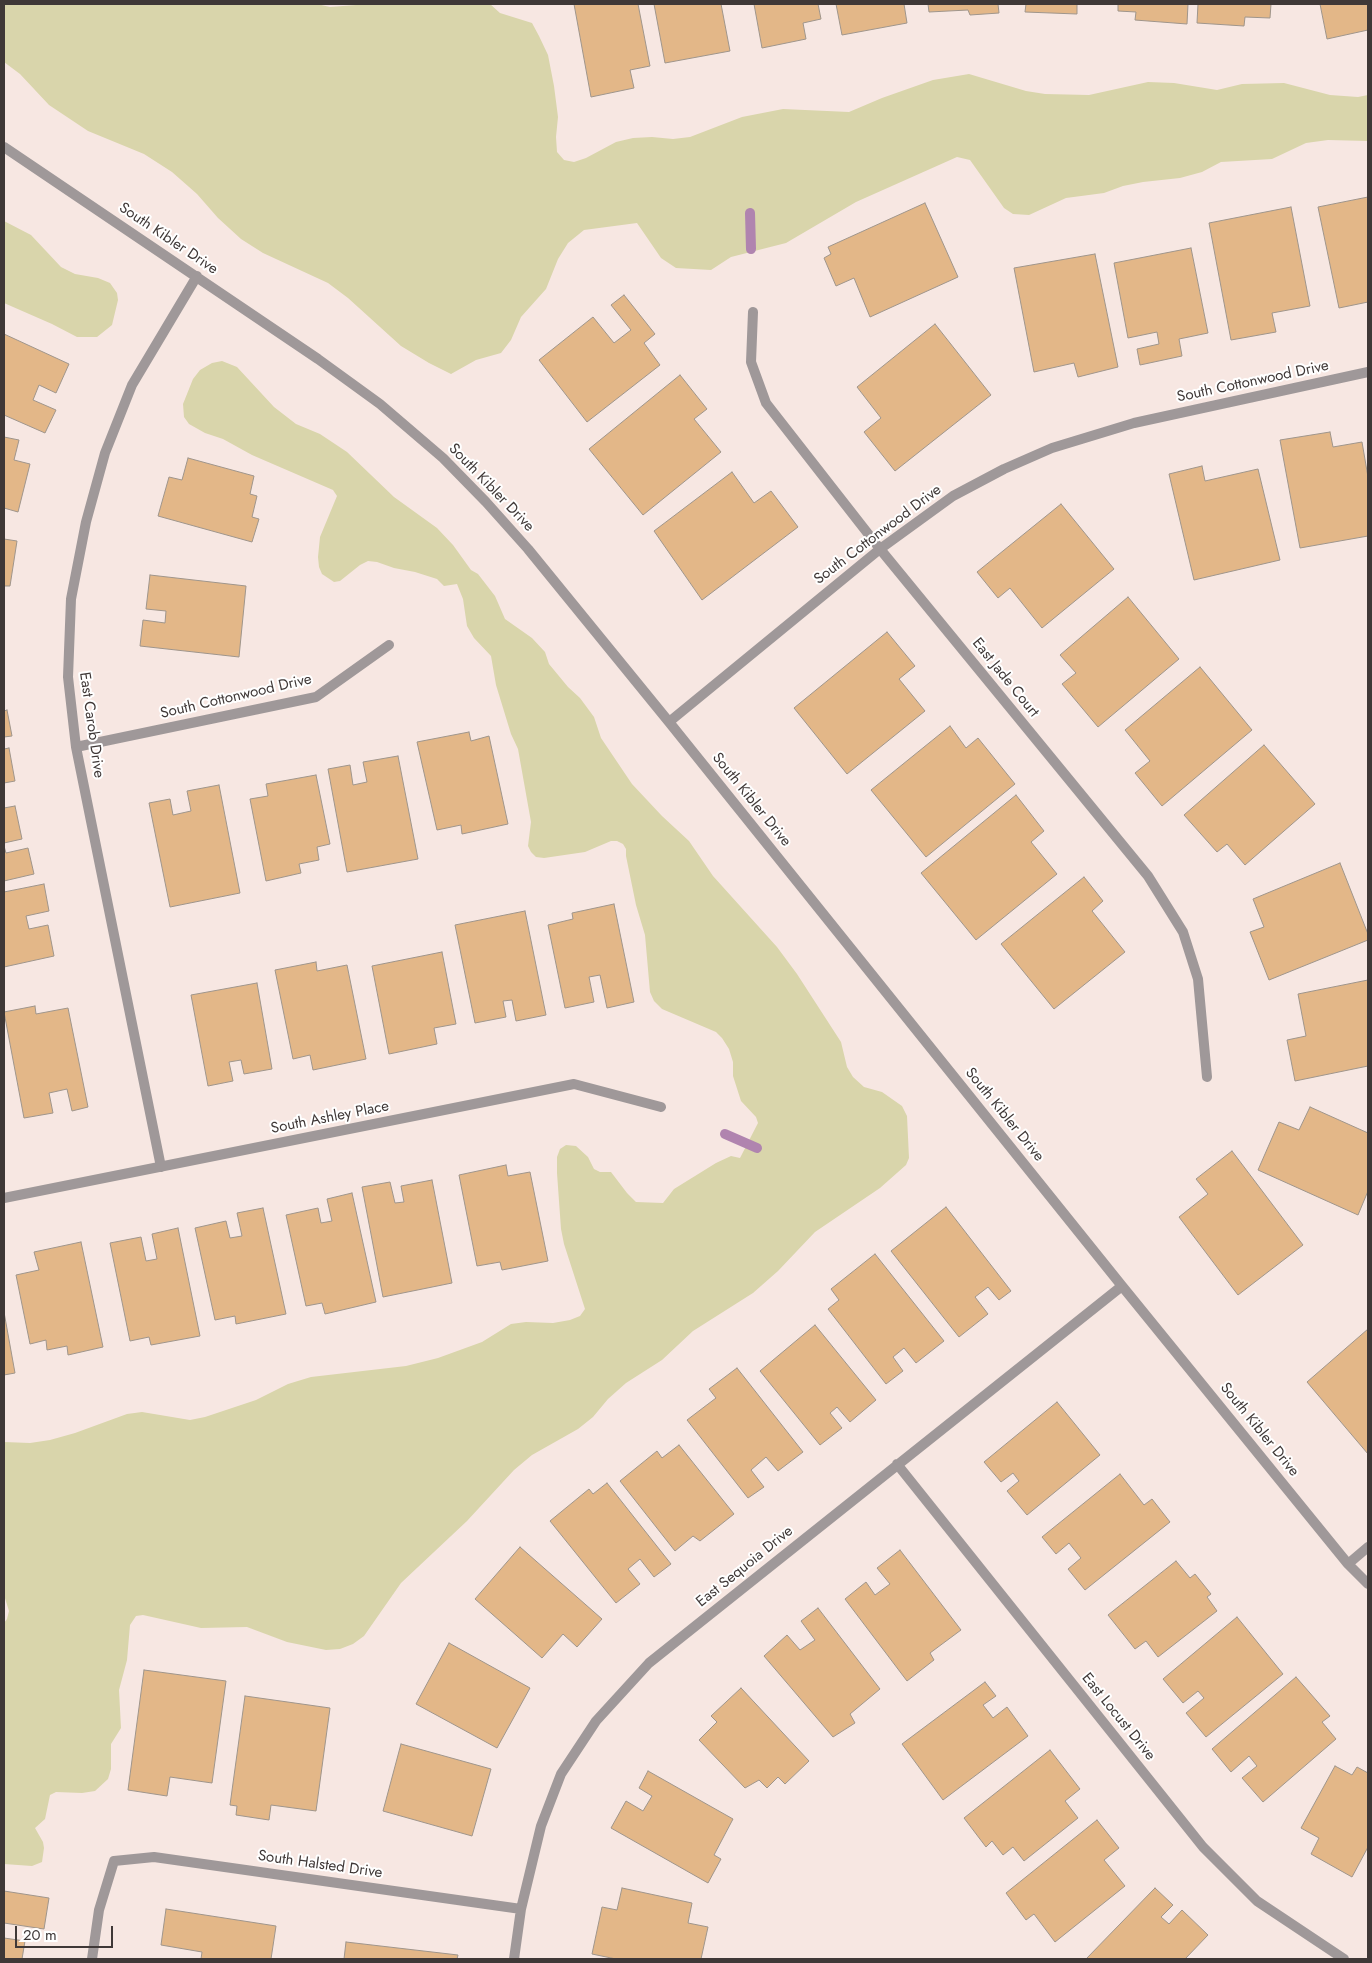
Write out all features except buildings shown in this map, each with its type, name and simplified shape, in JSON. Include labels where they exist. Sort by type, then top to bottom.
[{"type":"street","name":"South Kibler Drive","points":[[4,147],[318,359],[380,404],[443,458],[528,549],[1122,1286],[1348,1564],[1368,1584]]},
{"type":"street","name":"East Carob Drive","points":[[160,1167],[76,747],[68,677],[70,618],[71,599],[86,522],[105,453],[132,385],[197,276]]},
{"type":"street","name":"East Jade Court","points":[[753,312],[751,362],[766,403],[880,549],[1148,876],[1183,932],[1198,979],[1207,1077]]},
{"type":"street","name":"South Cottonwood Drive","points":[[669,722],[880,549],[954,496],[1004,469],[1052,448],[1134,423],[1368,372]]},
{"type":"street","name":"South Cottonwood Drive","points":[[76,747],[316,697],[389,644]]},
{"type":"street","name":"South Ashley Place","points":[[4,1198],[574,1084],[661,1107]]},
{"type":"street","name":"East Sequoia Drive","points":[[514,1959],[521,1909],[541,1826],[561,1774],[596,1721],[649,1664],[1122,1286]]},
{"type":"street","name":"East Locust Drive","points":[[897,1464],[1203,1847],[1257,1901],[1344,1959]]},
{"type":"street","points":[[1348,1564],[1368,1547]]},
{"type":"street","name":"South Halsted Drive","points":[[92,1959],[99,1910],[114,1861],[154,1857],[521,1909]]},
{"type":"shaded area","points":[[4,4],[317,4],[330,7],[369,4],[490,4],[500,13],[532,23],[539,36],[548,55],[554,86],[558,117],[557,152],[564,160],[574,162],[586,158],[616,142],[633,138],[673,139],[690,137],[742,117],[783,109],[849,112],[933,80],[969,74],[1026,91],[1045,94],[1089,95],[1148,82],[1174,83],[1217,90],[1242,84],[1284,83],[1330,95],[1358,97],[1368,95],[1368,141],[1328,140],[1306,143],[1272,159],[1221,162],[1202,172],[1180,178],[1143,182],[1123,186],[1104,193],[1066,198],[1029,215],[1013,214],[1004,208],[970,160],[957,157],[856,202],[786,243],[731,257],[711,270],[676,268],[661,258],[637,223],[584,230],[568,243],[558,259],[546,289],[521,317],[511,340],[501,353],[476,360],[451,374],[401,346],[348,298],[328,283],[263,253],[241,239],[218,218],[197,194],[172,172],[144,154],[88,131],[49,105],[20,74],[4,62]]},
{"type":"shaded area","points":[[4,221],[31,235],[61,267],[75,274],[98,278],[110,283],[117,293],[118,300],[112,325],[97,337],[77,337],[4,303]]},
{"type":"shaded area","points":[[222,361],[237,367],[274,407],[296,424],[320,434],[347,452],[394,497],[437,528],[453,545],[471,570],[478,574],[495,596],[505,619],[532,638],[545,652],[549,664],[580,698],[594,717],[601,738],[632,784],[689,841],[713,876],[777,947],[797,974],[841,1042],[847,1067],[853,1077],[864,1087],[882,1092],[902,1106],[907,1116],[909,1158],[906,1165],[880,1188],[815,1232],[778,1271],[753,1293],[693,1331],[662,1360],[626,1383],[608,1399],[593,1417],[578,1429],[532,1455],[514,1470],[467,1521],[401,1583],[364,1636],[353,1644],[340,1649],[326,1650],[287,1642],[247,1627],[201,1628],[143,1615],[136,1616],[130,1625],[127,1660],[119,1690],[121,1728],[111,1744],[111,1769],[108,1779],[95,1791],[82,1793],[56,1792],[50,1795],[45,1819],[35,1828],[43,1842],[42,1862],[32,1866],[4,1864],[4,1623],[9,1611],[4,1595],[4,1442],[30,1443],[50,1440],[127,1414],[142,1412],[190,1420],[205,1417],[256,1400],[288,1384],[311,1377],[406,1366],[438,1358],[482,1342],[511,1324],[526,1322],[553,1323],[580,1316],[585,1309],[561,1229],[557,1173],[557,1157],[560,1149],[566,1145],[576,1146],[588,1157],[594,1169],[600,1172],[611,1172],[636,1202],[663,1203],[674,1189],[716,1163],[731,1156],[740,1158],[758,1123],[756,1117],[741,1101],[733,1076],[733,1062],[729,1049],[722,1038],[716,1032],[662,1009],[654,1001],[650,992],[645,935],[636,905],[626,849],[623,844],[611,841],[585,852],[544,858],[536,857],[531,852],[528,846],[531,822],[518,749],[511,734],[496,685],[491,656],[474,638],[467,626],[463,599],[457,584],[444,586],[437,579],[368,561],[340,581],[334,582],[322,574],[318,557],[320,537],[337,496],[333,490],[252,455],[223,439],[205,433],[189,424],[184,417],[183,404],[193,379],[200,370],[212,363]]},
{"type":"waterway","points":[[750,213],[751,249]]},
{"type":"waterway","points":[[725,1134],[757,1148]]}]
